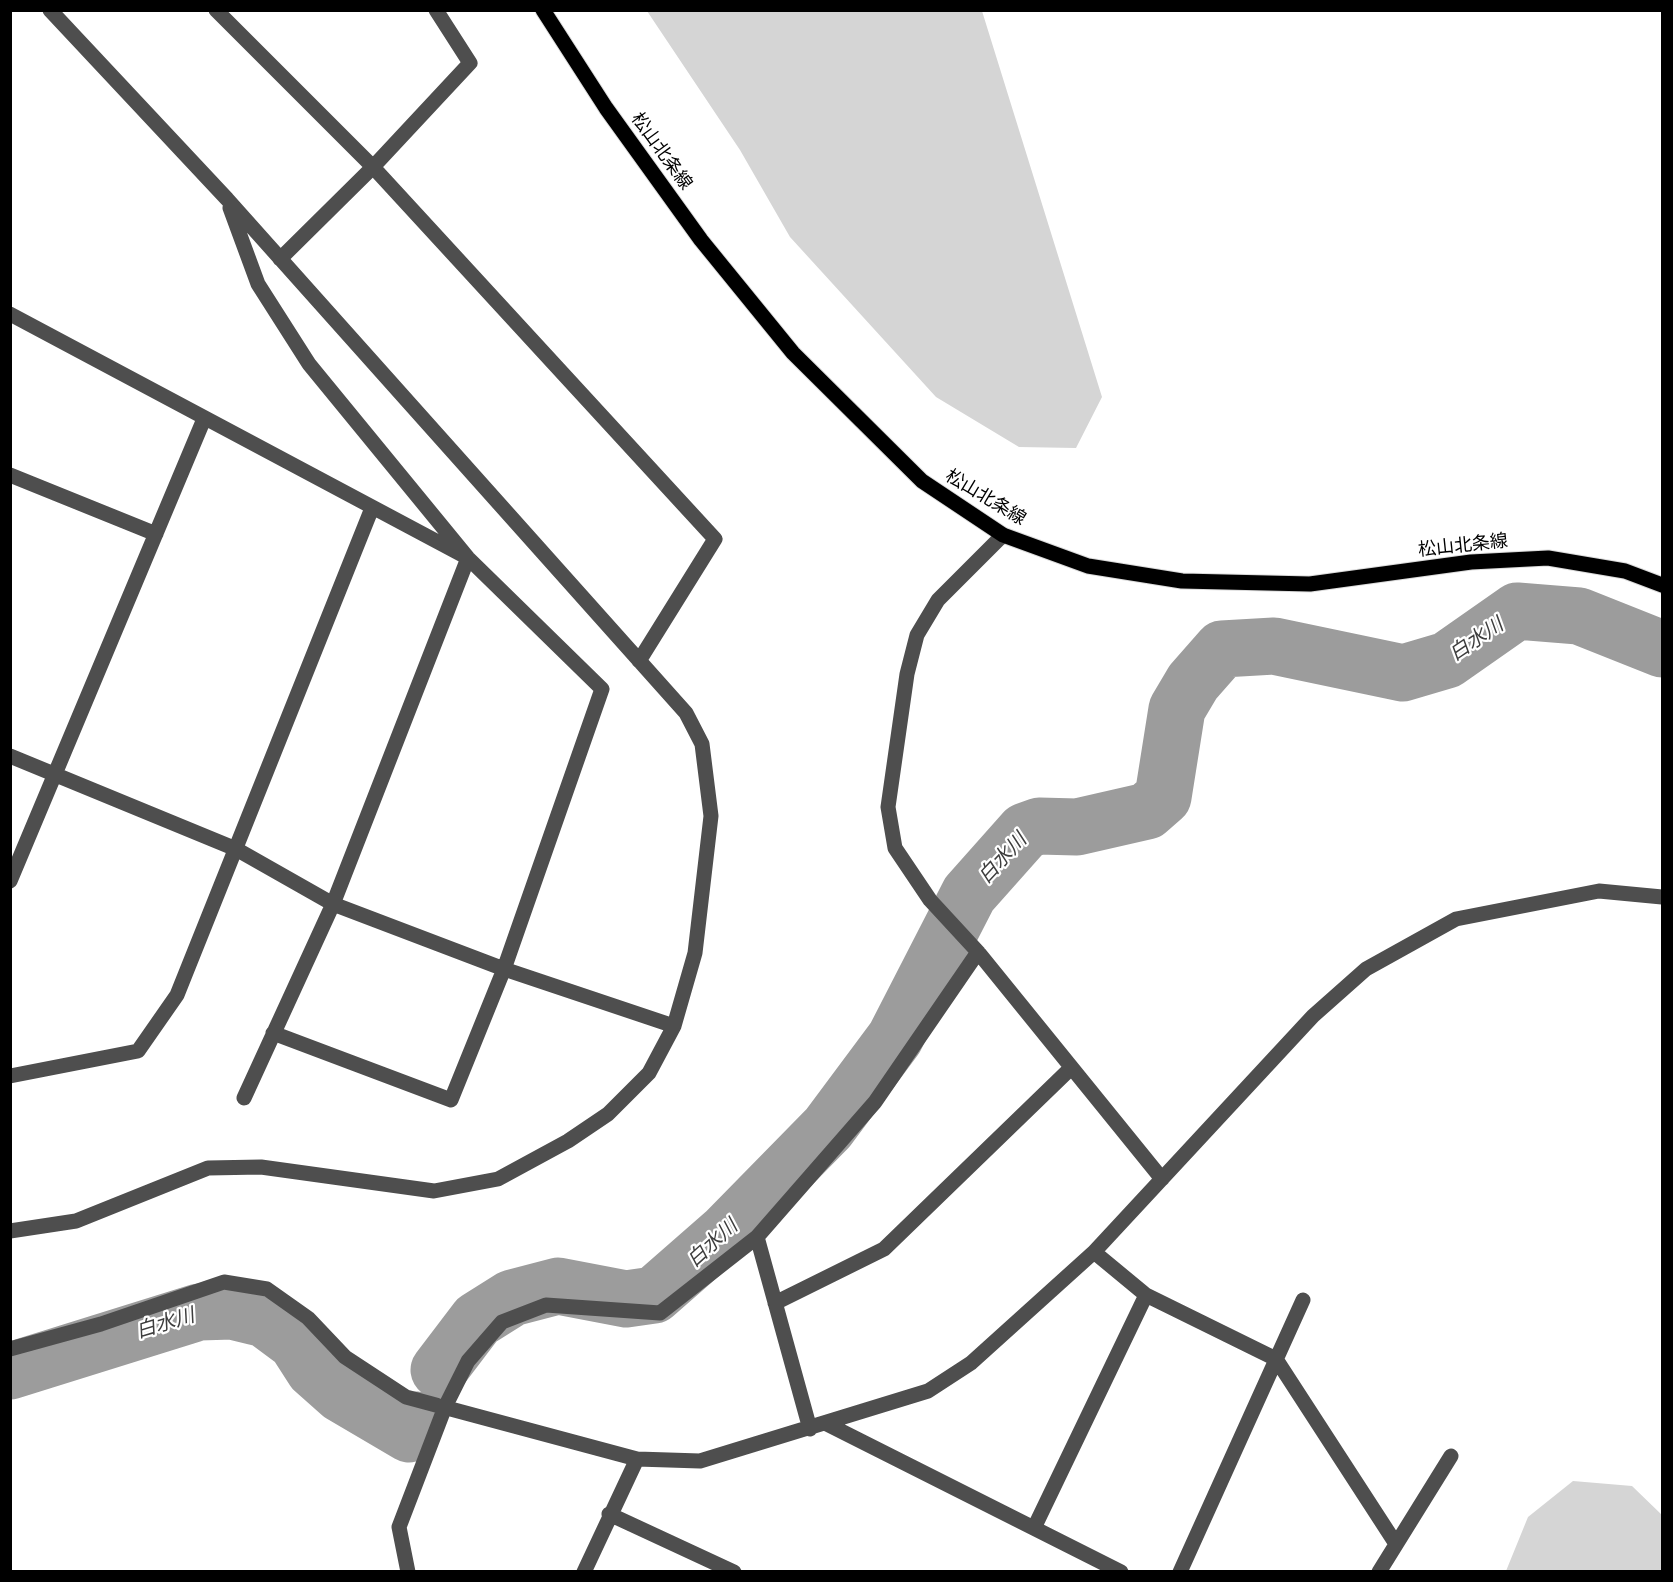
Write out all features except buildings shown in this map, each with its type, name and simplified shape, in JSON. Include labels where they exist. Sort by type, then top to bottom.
[{"type":"main road","name":"松山北条線","points":[[543,10],[606,108],[701,240],[793,353],[922,481],[1003,536],[1088,566],[1182,580],[1310,584],[1471,562],[1548,558],[1624,571],[1662,585]]},
{"type":"street","points":[[10,1231],[76,1221],[208,1168],[261,1167],[434,1191],[498,1179],[568,1141],[608,1114],[649,1073],[674,1026],[695,953],[711,816],[702,744],[686,713],[227,199],[50,10]]},
{"type":"street","points":[[216,10],[373,167],[715,539],[639,661]]},
{"type":"street","points":[[280,259],[373,167],[470,63],[436,10]]},
{"type":"street","points":[[227,199],[258,284],[309,364],[468,558],[602,688],[504,969],[451,1100],[273,1034]]},
{"type":"street","points":[[10,314],[468,558]]},
{"type":"street","points":[[10,881],[204,418]]},
{"type":"street","points":[[10,475],[156,534]]},
{"type":"street","points":[[10,1076],[138,1051],[177,995],[372,508]]},
{"type":"street","points":[[1003,536],[938,600],[916,635],[888,807],[895,848],[930,900],[978,952],[1162,1179]]},
{"type":"street","points":[[244,1098],[333,904],[468,558]]},
{"type":"street","points":[[10,756],[236,849],[333,904],[504,969],[674,1026]]},
{"type":"street","points":[[10,1348],[101,1324],[224,1282],[267,1289],[308,1318],[345,1357],[406,1396],[637,1459],[700,1461],[827,1424],[928,1391],[972,1362],[1094,1252],[1313,1016],[1366,969],[1456,919],[1599,891],[1662,897]]},
{"type":"street","points":[[408,1572],[399,1527],[445,1407],[468,1361],[502,1322],[546,1305],[660,1313],[757,1237],[875,1102],[978,952]]},
{"type":"street","points":[[775,1303],[884,1249],[1071,1068]]},
{"type":"street","points":[[757,1237],[810,1429]]},
{"type":"street","points":[[1094,1252],[1146,1295],[1276,1359],[1396,1544]]},
{"type":"street","points":[[1034,1528],[1146,1295]]},
{"type":"street","points":[[1180,1572],[1303,1300]]},
{"type":"street","points":[[827,1424],[1121,1572]]},
{"type":"street","points":[[1379,1572],[1451,1456]]},
{"type":"street","points":[[584,1572],[609,1514],[637,1459]]},
{"type":"street","points":[[609,1514],[734,1572]]},
{"type":"shaded area","points":[[647,11],[982,11],[1102,397],[1076,448],[1019,447],[936,397],[790,237],[740,150]]},
{"type":"shaded area","points":[[1573,1481],[1632,1486],[1662,1515],[1662,1571],[1506,1571],[1528,1517]]},
{"type":"waterway","name":"白水川","points":[[439,1370],[477,1320],[512,1298],[558,1286],[626,1299],[654,1295],[726,1232],[828,1128],[895,1038],[969,894],[1025,831],[1039,826],[1077,827],[1147,811],[1163,797],[1177,709],[1193,682],[1222,649],[1274,646],[1403,673],[1447,660],[1517,611],[1579,616],[1662,649]]},
{"type":"waterway","name":"白水川","points":[[10,1371],[199,1312],[232,1311],[265,1319],[296,1342],[314,1370],[341,1394],[409,1434],[416,1420]]}]
